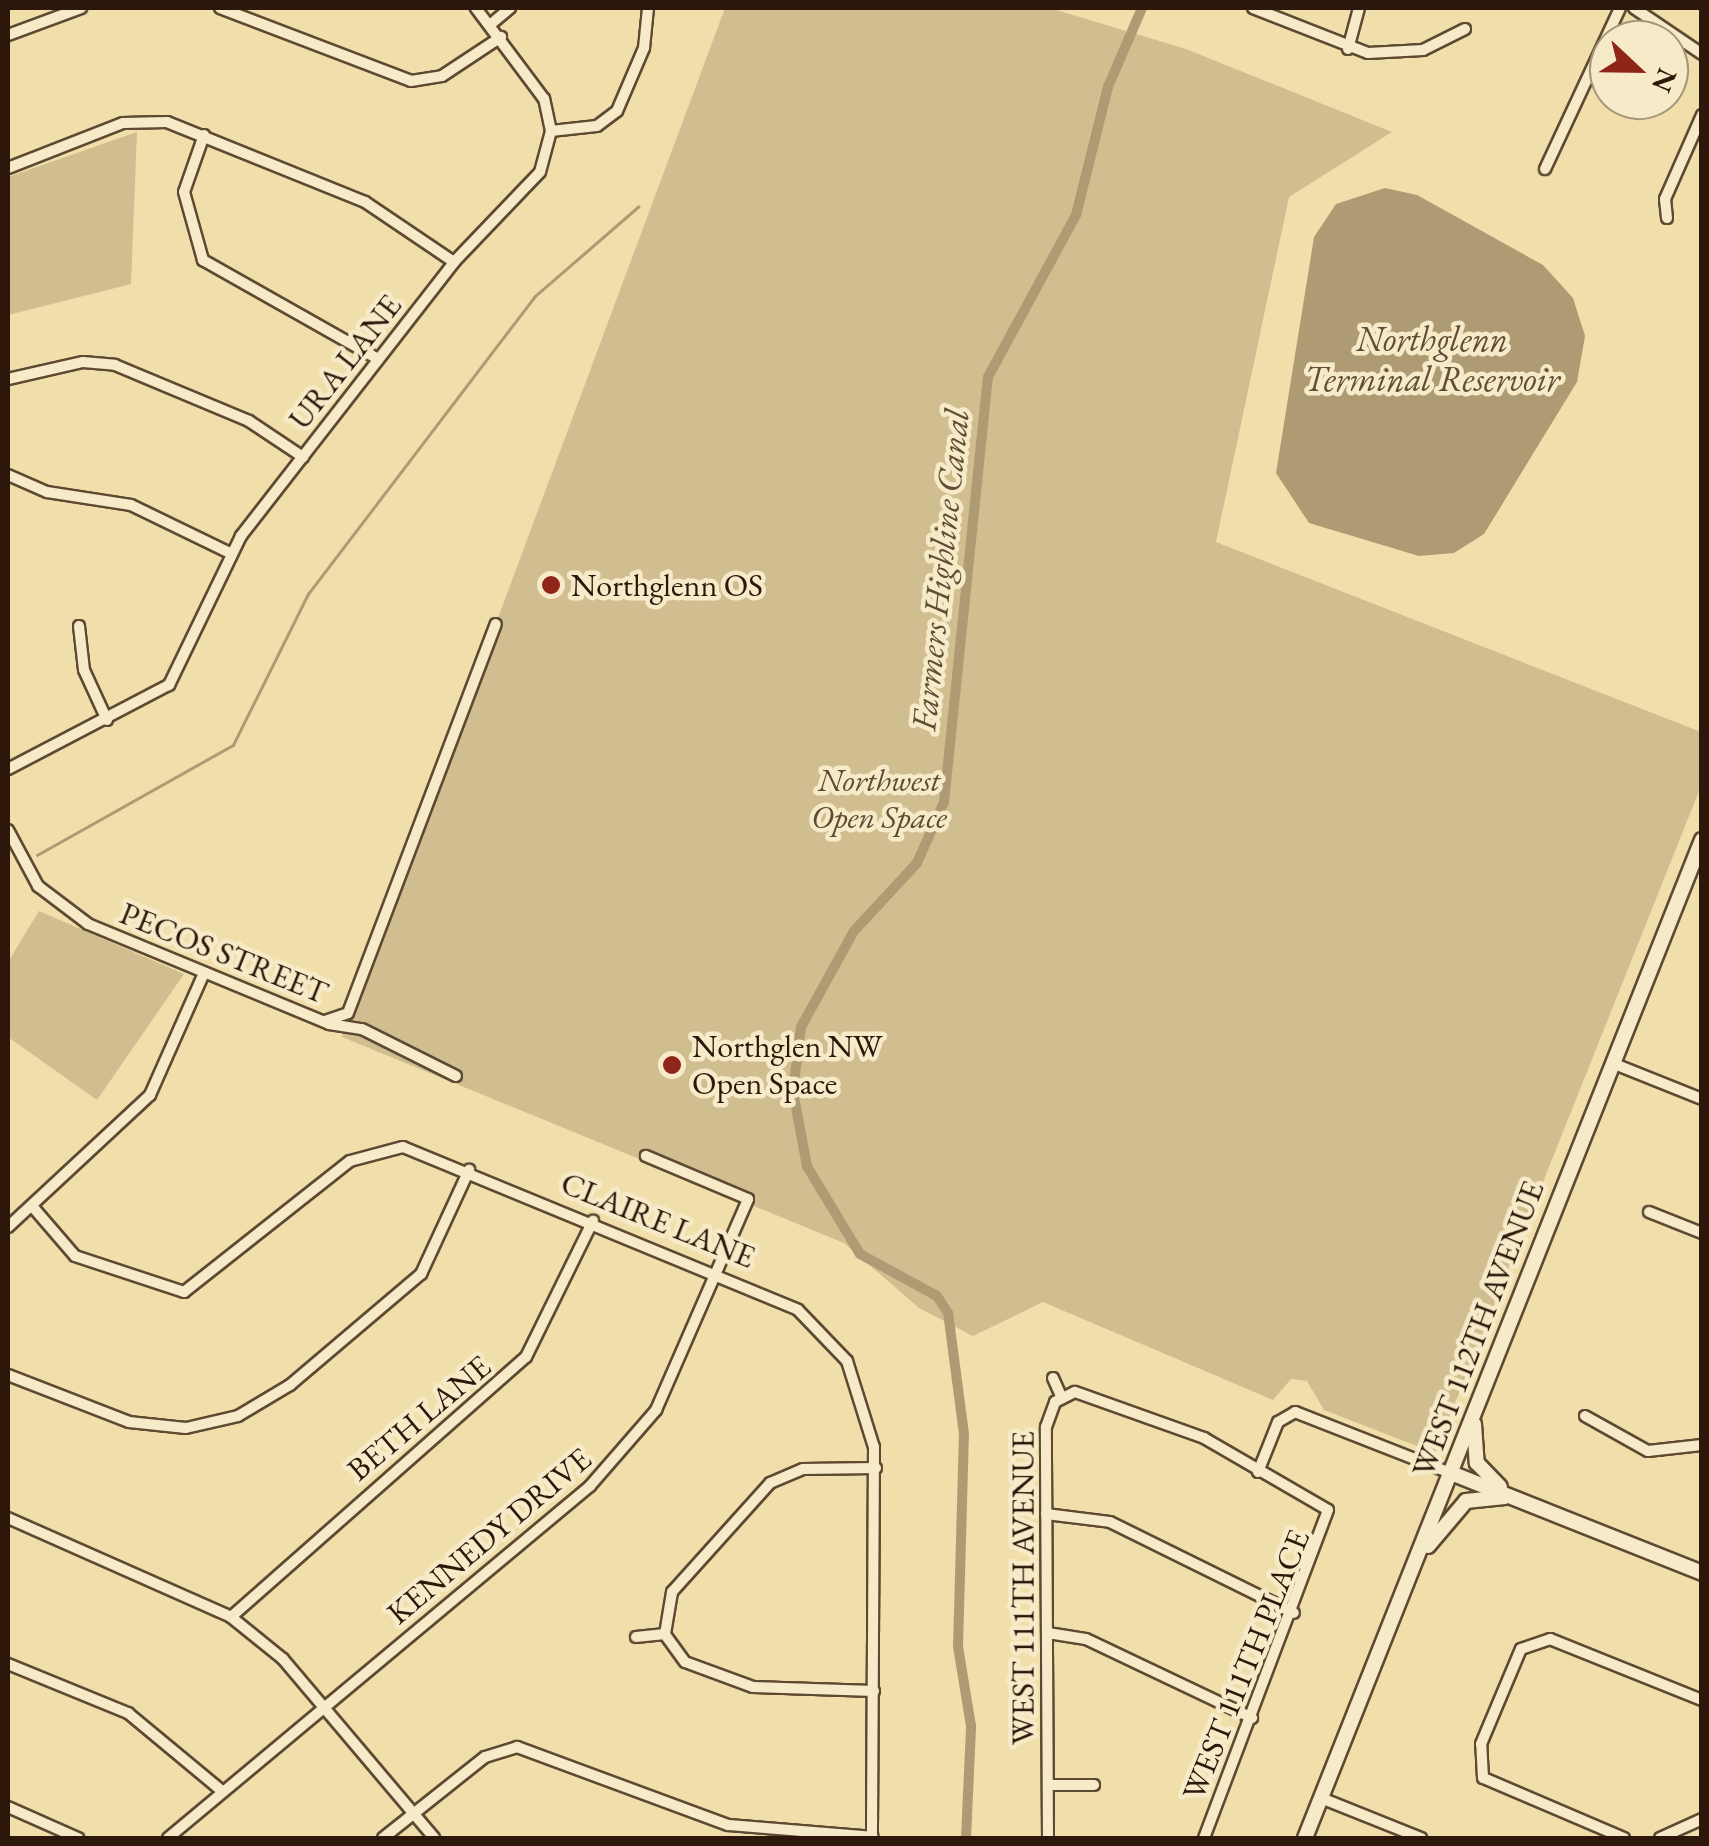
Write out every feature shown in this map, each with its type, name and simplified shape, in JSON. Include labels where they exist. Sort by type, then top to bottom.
[{"type":"main road","name":"WEST 112TH AVENUE","points":[[1305,1838],[1702,840]]},
{"type":"main road","points":[[1474,1415],[1477,1463],[1512,1497]]},
{"type":"main road","points":[[1452,1473],[1702,1573]]},
{"type":"main road","points":[[1418,1559],[1466,1501],[1512,1497]]},
{"type":"street","points":[[8,36],[82,8]]},
{"type":"street","points":[[220,8],[410,81],[442,76],[501,37]]},
{"type":"street","points":[[476,8],[544,99],[551,131],[598,126],[618,111],[644,48],[648,8]]},
{"type":"street","points":[[491,24],[510,8]]},
{"type":"street","points":[[1253,8],[1348,49],[1408,54],[1464,28]]},
{"type":"street","points":[[1348,49],[1359,8]]},
{"type":"street","points":[[1545,169],[1620,8]]},
{"type":"street","points":[[1634,8],[1702,54]]},
{"type":"street","points":[[1667,218],[1666,199],[1702,115]]},
{"type":"street","points":[[8,168],[135,120],[204,135],[365,202],[454,262]]},
{"type":"street","name":"URA LANE","points":[[8,769],[169,686],[230,553],[454,262],[534,182],[551,131]]},
{"type":"street","points":[[204,135],[184,192],[203,260],[378,358]]},
{"type":"street","points":[[8,380],[72,364],[114,365],[249,420],[303,456]]},
{"type":"street","points":[[8,475],[47,492],[131,505],[230,553]]},
{"type":"street","points":[[325,1021],[348,1013],[496,624]]},
{"type":"street","points":[[78,626],[86,678],[107,720]]},
{"type":"street","name":"PECOS STREET","points":[[8,830],[26,869],[61,906],[204,972],[325,1021],[362,1029],[456,1076]]},
{"type":"street","points":[[8,1227],[150,1095],[204,972]]},
{"type":"street","points":[[1612,1063],[1702,1099]]},
{"type":"street","name":"CLAIRE LANE","points":[[32,1206],[75,1256],[184,1292],[366,1151],[404,1146],[786,1301],[840,1350],[864,1396],[876,1468],[872,1838]]},
{"type":"street","name":"KENNEDY DRIVE","points":[[168,1838],[326,1708],[629,1447],[664,1396],[748,1199],[646,1156]]},
{"type":"street","points":[[8,1375],[130,1422],[186,1428],[238,1416],[290,1385],[421,1274],[469,1170]]},
{"type":"street","points":[[1649,1212],[1702,1233]]},
{"type":"street","name":"BETH LANE","points":[[231,1618],[512,1372],[548,1325],[593,1221]]},
{"type":"street","points":[[1053,1378],[1062,1396],[1091,1393],[1204,1438],[1258,1472],[1278,1422],[1295,1412],[1452,1473]]},
{"type":"street","name":"WEST 111TH AVENUE","points":[[1048,1838],[1047,1416],[1062,1396]]},
{"type":"street","points":[[1585,1416],[1648,1452],[1702,1445]]},
{"type":"street","points":[[874,1691],[753,1687],[685,1662],[666,1634],[672,1592],[770,1483],[803,1468],[876,1468]]},
{"type":"street","name":"WEST 111TH PLACE","points":[[1204,1838],[1294,1613],[1328,1510],[1258,1472]]},
{"type":"street","points":[[1046,1514],[1110,1522],[1294,1613]]},
{"type":"street","points":[[8,1518],[231,1618],[326,1708],[434,1838]]},
{"type":"street","points":[[1048,1633],[1086,1639],[1252,1718]]},
{"type":"street","points":[[636,1638],[666,1634]]},
{"type":"street","points":[[1624,1838],[1606,1835],[1490,1785],[1480,1772],[1481,1744],[1521,1650],[1550,1639],[1702,1700]]},
{"type":"street","points":[[8,1664],[128,1713],[222,1792]]},
{"type":"street","points":[[383,1838],[491,1753],[517,1747],[717,1822],[872,1838]]},
{"type":"street","name":"WEST 111TH AVENUE","points":[[1049,1784],[1094,1785]]},
{"type":"street","points":[[1321,1798],[1422,1838]]},
{"type":"street","points":[[8,1807],[78,1838]]},
{"type":"street","points":[[1660,1838],[1702,1820]]},
{"type":"green space","name":"Northwest Open Space","points":[[725,8],[1050,8],[1186,49],[1392,132],[1289,197],[1216,542],[1701,732],[1701,786],[1435,1453],[1324,1410],[1307,1381],[1291,1379],[1273,1400],[1043,1302],[973,1336],[919,1308],[844,1243],[342,1037]]},
{"type":"green space","points":[[137,132],[131,284],[8,315],[8,177]]},
{"type":"green space","points":[[39,911],[184,974],[97,1100],[8,1037],[8,962]]},
{"type":"water","name":"Northglenn Terminal Reservoir","points":[[1385,188],[1417,195],[1543,265],[1573,298],[1585,336],[1577,382],[1484,534],[1454,553],[1419,556],[1309,523],[1276,473],[1314,237],[1336,204]]},
{"type":"waterway","name":"Farmers Highline Canal","points":[[966,1838],[971,1726],[958,1647],[964,1434],[948,1313],[937,1296],[860,1254],[807,1166],[793,1091],[801,1027],[854,931],[917,863],[944,802],[988,377],[1076,215],[1108,87],[1142,8]]},
{"type":"waterway","points":[[37,855],[233,745],[308,594],[534,297],[638,207]]},
{"type":"place","name":"Northglenn OS","points":[[551,585]]},
{"type":"place","name":"Northglen NW Open Space","points":[[672,1065]]}]
